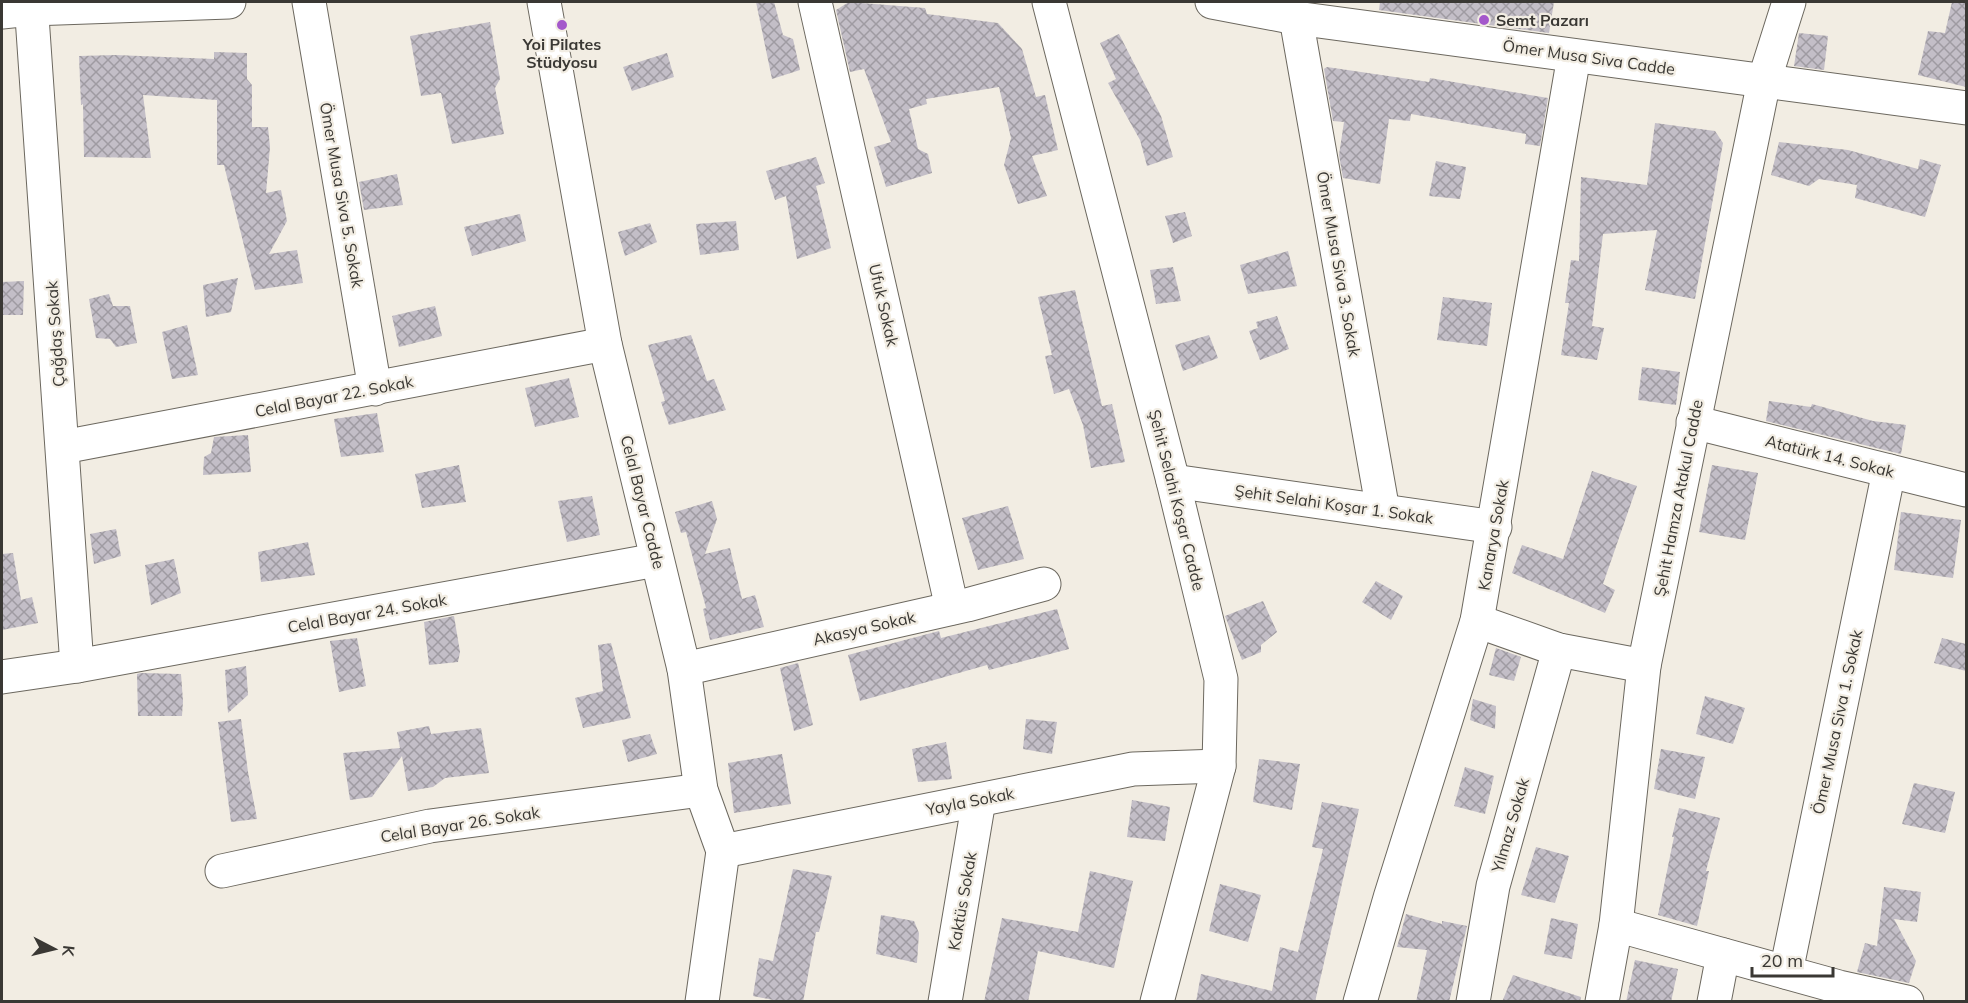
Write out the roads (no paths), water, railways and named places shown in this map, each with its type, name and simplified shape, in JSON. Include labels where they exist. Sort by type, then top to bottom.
[{"type":"street","points":[[21,7],[230,2]]},
{"type":"street","name":"Ömer Musa Siva 5. Sokak","points":[[309,2],[375,389]]},
{"type":"street","name":"Celal Bayar Cadde","points":[[544,2],[605,344],[684,669],[701,790],[723,851],[702,1002]]},
{"type":"street","name":"Ufuk Sokak","points":[[815,2],[952,608]]},
{"type":"street","name":"Şehit Selahi Koşar Cadde","points":[[1049,2],[1173,481],[1221,679],[1219,766],[1156,1002]]},
{"type":"street","name":"Ömer Musa Siva Cadde","points":[[1212,2],[1296,18],[1966,108]]},
{"type":"street","name":"Şehit Hamza Atakul Cadde","points":[[1602,1002],[1616,925],[1644,666],[1764,81],[1789,2]]},
{"type":"street","name":"Çağdaş Sokak","points":[[21,7],[63,447],[77,666]]},
{"type":"street","name":"Ömer Musa Siva 3. Sokak","points":[[1296,18],[1383,511]]},
{"type":"street","name":"Kanarya Sokak","points":[[1360,1002],[1390,898],[1477,621],[1495,527],[1574,56]]},
{"type":"street","name":"Celal Bayar 22. Sokak","points":[[63,447],[605,344]]},
{"type":"street","name":"Atatürk 14. Sokak","points":[[1693,422],[1966,490]]},
{"type":"street","name":"Ömer Musa Siva 1. Sokak","points":[[1786,972],[1889,471]]},
{"type":"street","name":"Şehit Selahi Koşar 1. Sokak","points":[[1173,481],[1495,527]]},
{"type":"street","name":"Celal Bayar 24. Sokak","points":[[2,677],[77,666],[656,560]]},
{"type":"street","name":"Akasya Sokak","points":[[684,669],[952,608],[1044,584]]},
{"type":"street","points":[[1477,621],[1559,650],[1644,666]]},
{"type":"street","name":"Yılmaz Sokak","points":[[1473,1002],[1493,886],[1559,650]]},
{"type":"street","name":"Yayla Sokak","points":[[723,851],[1133,769],[1219,766]]},
{"type":"street","name":"Celal Bayar 26. Sokak","points":[[222,871],[430,826],[701,790]]},
{"type":"street","name":"Kaktüs Sokak","points":[[945,1002],[979,800]]},
{"type":"street","points":[[1616,925],[1839,987],[1907,1002]]},
{"type":"street","points":[[1714,1002],[1723,955]]},
{"type":"place","name":"Semt Pazarı","points":[[1484,20]]},
{"type":"place","name":"Yoi Pilates Stüdyosu","points":[[562,25]]}]
